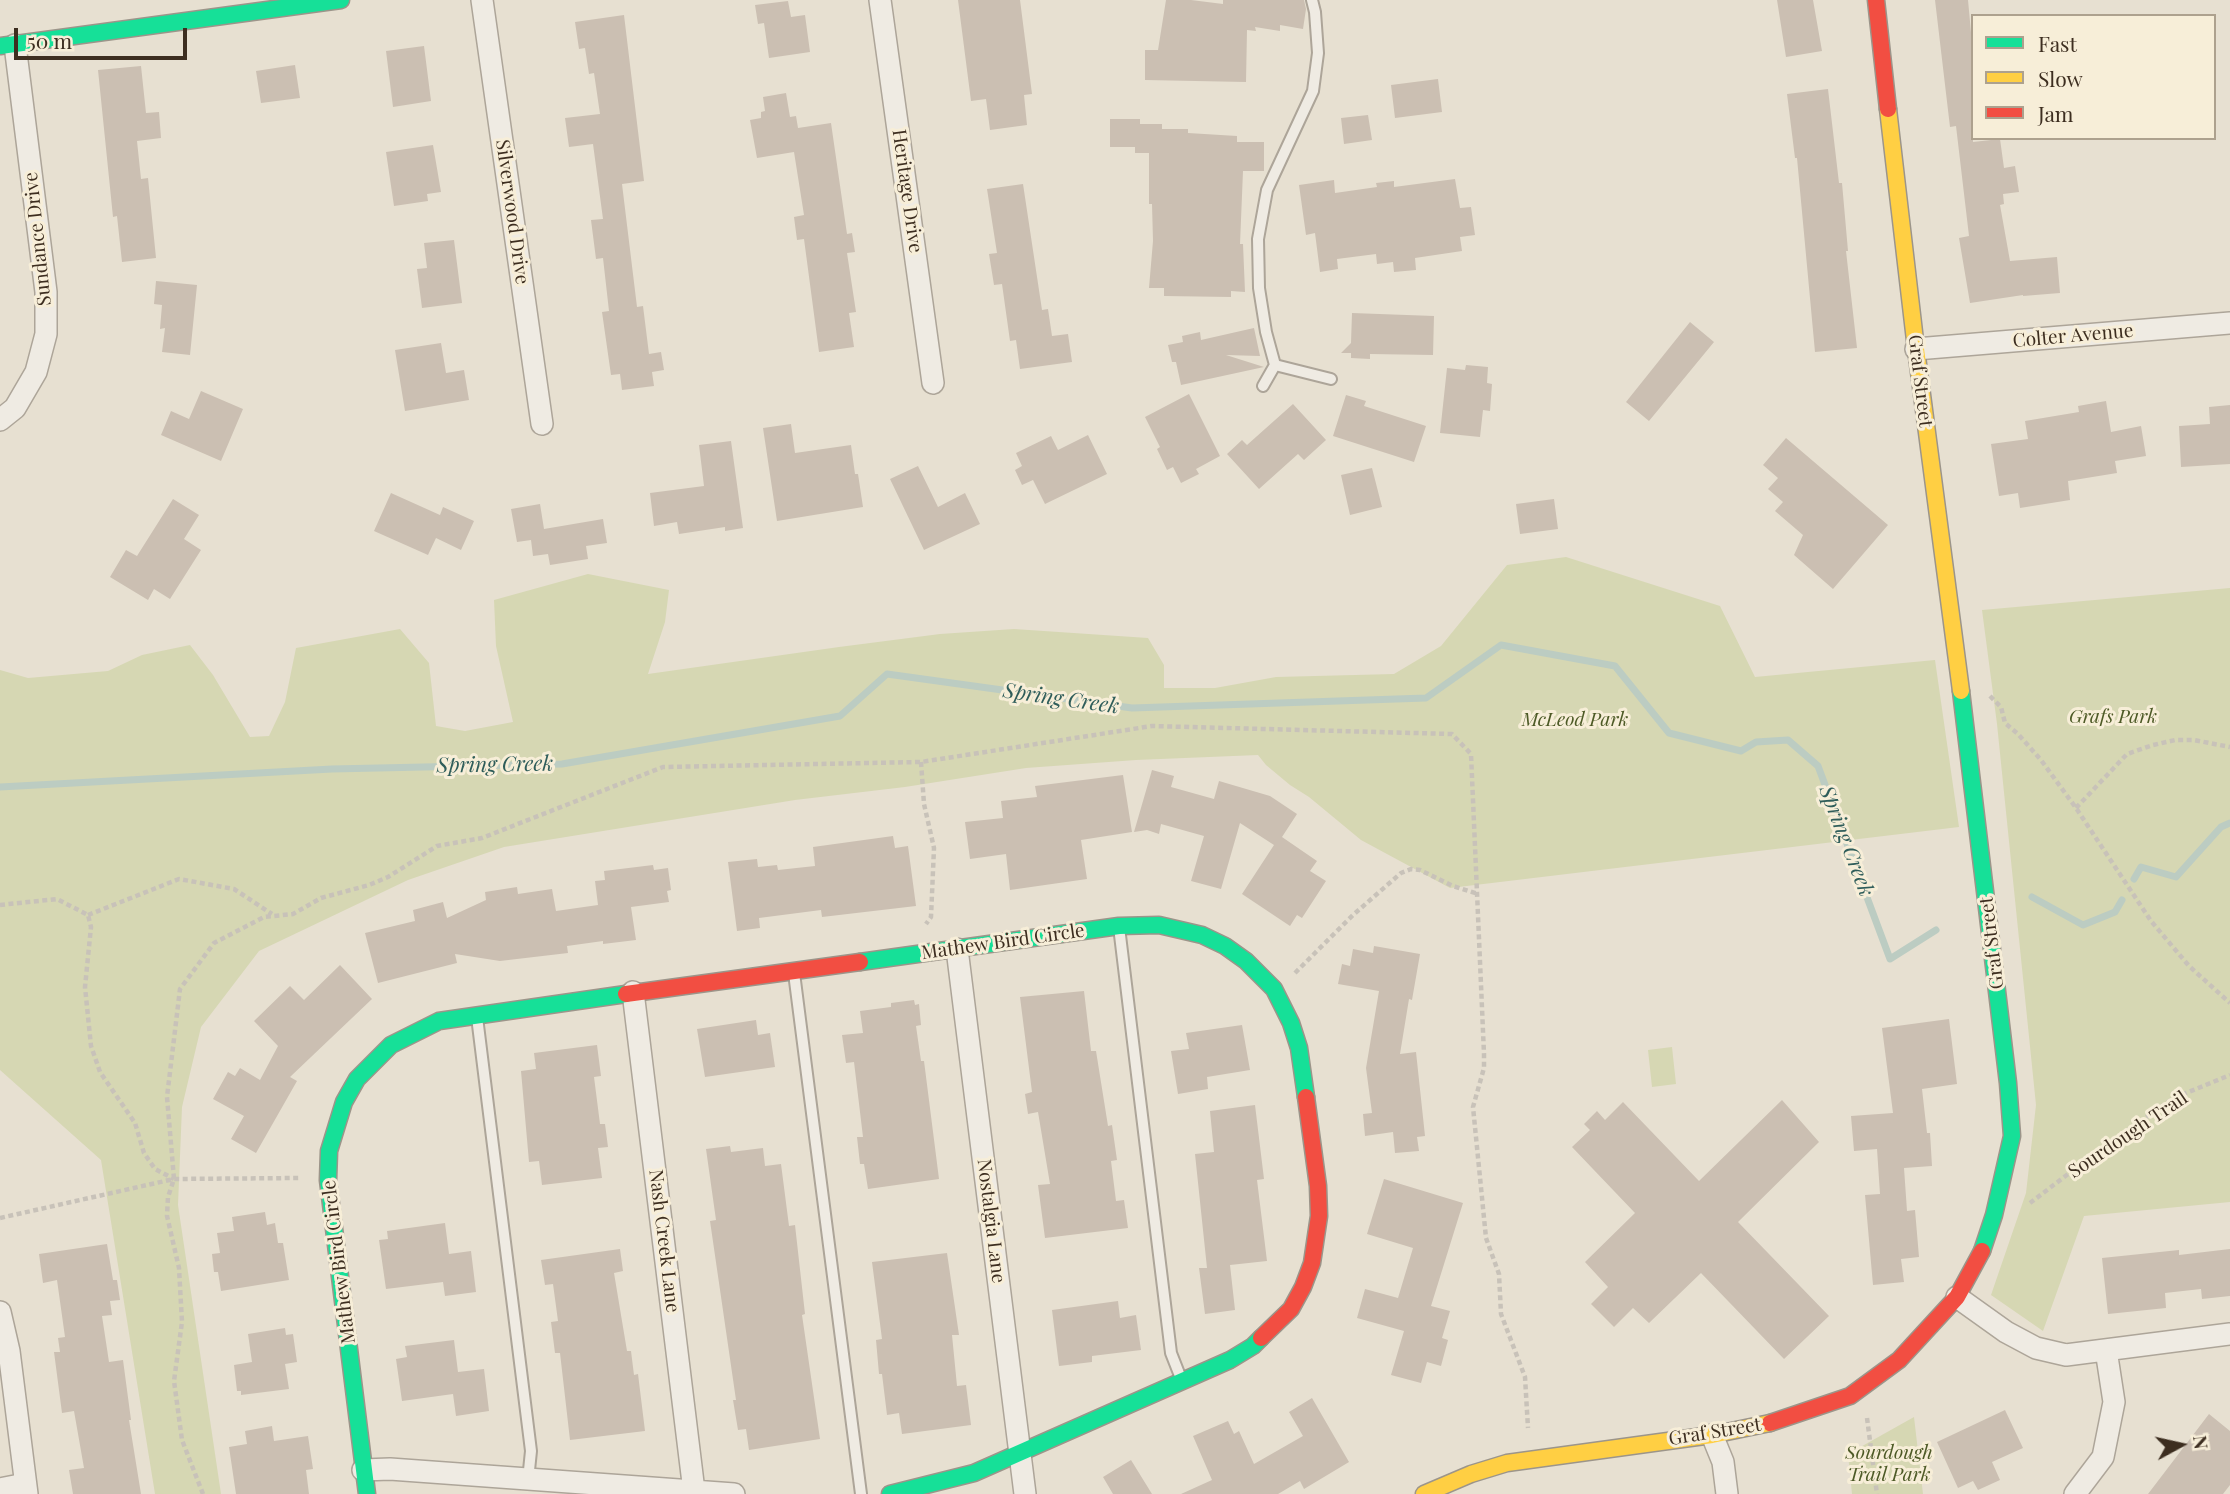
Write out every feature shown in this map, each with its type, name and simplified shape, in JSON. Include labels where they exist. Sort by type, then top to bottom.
[{"type":"street","points":[[8,46],[288,4],[341,0]]},
{"type":"street","name":"Silverwood Drive","points":[[482,0],[542,424]]},
{"type":"street","name":"Heritage Drive","points":[[880,0],[933,383]]},
{"type":"street","name":"Graf Street","points":[[1424,1494],[1471,1474],[1507,1463],[1772,1423],[1850,1396],[1899,1360],[1956,1297],[1982,1251],[1994,1215],[2012,1136],[2008,1083],[1875,0]]},
{"type":"street","name":"Sundance Drive","points":[[0,420],[15,408],[36,372],[47,334],[46,292],[8,46]]},
{"type":"street","name":"Colter Avenue","points":[[1916,349],[2230,323]]},
{"type":"street","name":"Mathew Bird Circle","points":[[366,1494],[328,1180],[329,1150],[344,1102],[357,1079],[391,1045],[439,1021],[476,1014],[1119,926],[1158,925],[1178,928],[1225,946],[1246,961],[1274,989],[1291,1023],[1298,1048],[1318,1186],[1319,1216],[1312,1263],[1291,1309],[1253,1346],[1230,1360],[974,1473],[890,1494]]},
{"type":"street","name":"Nostalgia Lane","points":[[957,949],[1025,1494]]},
{"type":"street","name":"Nash Creek Lane","points":[[633,992],[694,1491]]},
{"type":"street","points":[[1956,1297],[2006,1332],[2036,1348],[2066,1355],[2230,1334]]},
{"type":"street","points":[[0,1312],[9,1351],[26,1489],[0,1489]]},
{"type":"street","points":[[2075,1494],[2103,1457],[2113,1402],[2106,1350]]},
{"type":"street","points":[[1712,1434],[1723,1462],[1727,1494]]},
{"type":"street","points":[[363,1470],[390,1469],[734,1494]]},
{"type":"lane","points":[[1263,386],[1275,365],[1259,288],[1258,239],[1267,190],[1313,92],[1318,53],[1312,0]]},
{"type":"lane","points":[[1275,365],[1331,379]]},
{"type":"lane","points":[[1119,926],[1171,1353],[1182,1381]]},
{"type":"lane","points":[[794,970],[861,1494]]},
{"type":"lane","points":[[476,1014],[531,1451],[528,1480]]},
{"type":"path","points":[[1990,696],[2001,707],[2004,723],[2018,734],[2041,760],[2076,808],[2151,921],[2189,966],[2230,1003]]},
{"type":"path","points":[[203,1494],[183,1440],[174,1381],[182,1322],[179,1268],[167,1216],[168,1196],[174,1180],[166,1097],[180,989],[214,943],[273,915],[287,916],[321,898],[379,881],[437,846],[482,838],[663,767],[921,762],[1152,726],[1452,734],[1471,754],[1485,1068],[1473,1107],[1486,1238],[1499,1274],[1501,1314],[1525,1377],[1528,1428]]},
{"type":"path","points":[[2076,808],[2127,754],[2175,740],[2194,740],[2230,747]]},
{"type":"path","points":[[921,762],[924,804],[934,848],[931,916],[926,923]]},
{"type":"path","points":[[1295,972],[1401,873],[1411,869],[1420,870],[1478,894]]},
{"type":"path","points":[[0,905],[57,899],[88,915],[179,879],[234,889],[273,915]]},
{"type":"path","points":[[88,915],[90,927],[85,987],[90,1046],[100,1072],[135,1123],[144,1153],[155,1169],[174,1180]]},
{"type":"path","name":"Sourdough Trail","points":[[2031,1203],[2109,1143],[2174,1098],[2230,1076]]},
{"type":"path","points":[[0,1218],[174,1180],[299,1178]]},
{"type":"path","points":[[1867,1418],[1877,1494]]},
{"type":"green space","name":"McLeod Park","points":[[1566,557],[1720,606],[1755,677],[1935,660],[1959,827],[1450,888],[1361,840],[1309,797],[1290,785],[1258,755],[1026,768],[905,787],[795,800],[504,847],[408,880],[259,951],[201,1027],[182,1107],[178,1205],[221,1494],[155,1494],[101,1160],[0,1070],[0,670],[28,678],[108,671],[142,655],[190,645],[213,675],[250,737],[269,736],[285,702],[296,648],[400,629],[429,663],[436,726],[465,731],[513,722],[496,646],[494,600],[588,574],[669,590],[665,622],[648,674],[940,634],[1014,629],[1148,638],[1164,665],[1164,688],[1215,688],[1276,677],[1394,674],[1441,646],[1507,565]]},
{"type":"green space","name":"Grafs Park","points":[[2230,588],[2230,1202],[2084,1216],[2043,1331],[1991,1295],[2026,1193],[2036,1105],[1997,724],[1982,610]]},
{"type":"green space","points":[[1672,1047],[1676,1084],[1652,1087],[1648,1050]]},
{"type":"green space","name":"Sourdough Trail Park","points":[[1914,1417],[1923,1494],[1852,1494],[1848,1454]]},
{"type":"building","points":[[958,0],[1020,0],[1032,94],[1024,95],[1027,125],[990,130],[986,99],[971,101]]},
{"type":"building","points":[[1166,0],[1223,4],[1223,0],[1304,0],[1306,9],[1303,29],[1280,25],[1280,31],[1255,27],[1256,31],[1247,30],[1246,82],[1145,80],[1145,50],[1158,50]]},
{"type":"building","points":[[1777,0],[1813,0],[1822,51],[1786,57]]},
{"type":"building","points":[[1935,0],[1968,0],[1971,32],[1971,140],[2000,140],[2004,168],[2015,166],[2019,192],[2003,194],[2004,204],[2000,205],[2010,261],[2057,257],[2060,293],[1970,303],[1959,238],[1969,236],[1956,126],[1950,127]]},
{"type":"building","points":[[788,1],[791,17],[805,15],[810,52],[769,58],[764,23],[758,24],[755,5]]},
{"type":"building","points":[[624,15],[644,181],[622,184],[637,307],[643,306],[649,354],[661,352],[664,370],[652,372],[654,386],[622,390],[620,374],[611,375],[602,312],[609,311],[603,258],[596,259],[591,220],[603,219],[593,144],[569,147],[565,118],[600,114],[594,73],[589,74],[585,48],[579,49],[575,22]]},
{"type":"building","points":[[424,46],[431,101],[393,107],[386,51]]},
{"type":"building","points":[[295,65],[300,98],[261,103],[256,71]]},
{"type":"building","points":[[141,66],[146,113],[159,112],[161,138],[137,141],[141,179],[148,178],[156,258],[122,262],[117,216],[113,217],[98,70]]},
{"type":"building","points":[[1438,79],[1442,112],[1395,118],[1391,85]]},
{"type":"building","points":[[1828,89],[1839,183],[1842,183],[1846,251],[1857,348],[1815,352],[1797,158],[1787,94]]},
{"type":"building","points":[[786,93],[790,117],[796,116],[798,128],[831,123],[847,234],[852,233],[855,252],[847,253],[856,312],[849,313],[854,347],[819,352],[804,239],[797,240],[794,217],[804,215],[794,152],[757,158],[750,120],[761,118],[761,112],[765,111],[763,97]]},
{"type":"building","points":[[1368,115],[1372,140],[1344,144],[1341,118]]},
{"type":"building","points":[[1110,119],[1140,119],[1140,124],[1162,124],[1162,129],[1188,129],[1188,133],[1237,136],[1237,142],[1264,142],[1264,171],[1243,171],[1240,244],[1243,244],[1245,292],[1231,291],[1231,297],[1164,296],[1164,288],[1149,288],[1153,241],[1152,204],[1149,204],[1149,153],[1135,153],[1135,147],[1110,147]]},
{"type":"building","points":[[433,145],[441,192],[427,194],[428,201],[394,206],[386,152]]},
{"type":"building","points":[[1455,179],[1460,208],[1471,207],[1475,235],[1460,237],[1462,251],[1415,258],[1416,270],[1394,272],[1393,262],[1377,264],[1376,254],[1337,259],[1338,269],[1320,272],[1315,233],[1306,235],[1299,185],[1334,180],[1335,193],[1377,187],[1376,183],[1394,181],[1394,187]]},
{"type":"building","points":[[1023,184],[1042,310],[1048,309],[1052,336],[1068,334],[1072,362],[1020,369],[1016,340],[1010,341],[1002,284],[994,285],[989,254],[997,253],[987,189]]},
{"type":"building","points":[[454,240],[462,303],[422,308],[417,269],[427,268],[424,243]]},
{"type":"building","points":[[156,281],[197,285],[190,355],[162,352],[165,328],[160,329],[162,305],[154,304]]},
{"type":"building","points":[[1352,313],[1434,316],[1433,355],[1370,354],[1370,359],[1351,358],[1351,353],[1341,353],[1351,343]]},
{"type":"building","points":[[1690,322],[1714,342],[1649,421],[1626,402]]},
{"type":"building","points":[[1254,328],[1260,356],[1226,355],[1264,367],[1181,385],[1176,362],[1172,362],[1168,345],[1183,342],[1182,336],[1200,332],[1201,340]]},
{"type":"building","points":[[441,343],[446,373],[464,370],[469,400],[405,411],[395,350]]},
{"type":"building","points":[[1466,365],[1488,367],[1487,383],[1492,384],[1490,411],[1483,410],[1480,437],[1440,433],[1447,368],[1465,370]]},
{"type":"building","points":[[201,391],[243,409],[221,461],[161,435],[171,411],[189,419]]},
{"type":"building","points":[[1189,394],[1220,456],[1196,469],[1199,474],[1181,483],[1173,467],[1167,470],[1157,449],[1160,447],[1145,417]]},
{"type":"building","points":[[1346,395],[1366,401],[1364,406],[1426,426],[1414,462],[1333,436]]},
{"type":"building","points":[[2106,401],[2111,432],[2141,426],[2146,456],[2115,461],[2117,473],[2068,481],[2070,500],[2020,508],[2018,493],[1999,496],[1991,444],[2028,439],[2025,421],[2079,412],[2078,406]]},
{"type":"building","points":[[1293,404],[1326,440],[1304,460],[1298,454],[1259,489],[1227,454],[1242,440],[1247,445]]},
{"type":"building","points":[[2230,405],[2230,464],[2181,467],[2179,426],[2210,424],[2209,407]]},
{"type":"building","points":[[791,424],[795,453],[851,445],[863,507],[777,521],[763,428]]},
{"type":"building","points":[[1088,435],[1107,474],[1045,504],[1033,480],[1022,485],[1015,470],[1022,466],[1016,453],[1051,436],[1058,450]]},
{"type":"building","points":[[1786,438],[1888,525],[1833,589],[1794,555],[1803,535],[1775,511],[1783,502],[1768,489],[1778,478],[1763,465]]},
{"type":"building","points":[[731,441],[743,528],[725,531],[725,527],[679,534],[677,522],[654,526],[650,493],[704,486],[699,445]]},
{"type":"building","points":[[918,466],[938,507],[965,493],[980,524],[924,550],[890,479]]},
{"type":"building","points":[[1372,468],[1382,507],[1350,515],[1341,475]]},
{"type":"building","points":[[391,493],[440,515],[443,507],[474,521],[461,550],[436,538],[428,555],[374,531]]},
{"type":"building","points":[[173,499],[199,515],[184,539],[201,550],[170,599],[154,589],[148,600],[110,577],[126,550],[137,556]]},
{"type":"building","points":[[1554,499],[1558,529],[1520,534],[1516,504]]},
{"type":"building","points":[[540,504],[544,529],[603,519],[607,543],[586,546],[588,559],[550,565],[548,554],[533,556],[531,540],[517,542],[511,509]]},
{"type":"building","points":[[1152,770],[1174,776],[1171,787],[1214,799],[1219,781],[1270,796],[1297,814],[1282,837],[1317,861],[1310,871],[1326,881],[1302,918],[1297,915],[1290,926],[1242,894],[1274,845],[1240,823],[1221,889],[1191,881],[1204,836],[1161,824],[1159,834],[1147,830],[1134,832]]},
{"type":"building","points":[[1123,775],[1132,832],[1081,840],[1087,879],[1010,890],[1006,854],[970,859],[965,822],[1003,818],[1001,801],[1037,797],[1035,786]]},
{"type":"building","points":[[893,836],[895,848],[908,846],[916,906],[822,917],[821,910],[759,918],[760,928],[737,931],[728,862],[757,859],[758,867],[777,865],[778,870],[815,866],[813,847]]},
{"type":"building","points":[[653,865],[654,870],[668,868],[671,890],[667,891],[669,902],[631,907],[636,940],[567,946],[568,953],[500,961],[455,954],[457,963],[378,983],[365,933],[415,921],[413,910],[443,902],[447,918],[486,900],[485,892],[517,887],[518,894],[552,889],[556,911],[598,905],[595,881],[605,880],[604,871]]},
{"type":"building","points":[[1374,946],[1420,954],[1400,1054],[1416,1052],[1425,1136],[1417,1137],[1419,1151],[1395,1153],[1393,1132],[1365,1136],[1363,1114],[1372,1113],[1366,1068],[1379,991],[1338,984],[1342,964],[1350,966],[1353,949],[1373,953]]},
{"type":"building","points":[[340,965],[372,999],[290,1077],[297,1081],[256,1153],[231,1139],[244,1116],[213,1099],[228,1072],[235,1076],[240,1068],[260,1080],[278,1046],[254,1021],[290,986],[304,1000]]},
{"type":"building","points":[[1084,991],[1091,1051],[1096,1051],[1108,1126],[1112,1125],[1117,1160],[1111,1161],[1116,1201],[1124,1200],[1128,1228],[1045,1238],[1038,1185],[1050,1184],[1038,1112],[1028,1114],[1025,1094],[1032,1092],[1020,997]]},
{"type":"building","points":[[914,1000],[915,1005],[919,1004],[921,1025],[916,1026],[921,1061],[924,1061],[939,1179],[868,1189],[864,1164],[860,1164],[857,1137],[863,1137],[854,1062],[846,1063],[842,1035],[863,1033],[860,1011],[891,1007],[891,1003]]},
{"type":"building","points":[[1949,1019],[1957,1084],[1922,1089],[1927,1133],[1930,1133],[1932,1166],[1904,1168],[1907,1211],[1915,1210],[1919,1257],[1901,1259],[1904,1282],[1873,1285],[1865,1195],[1880,1194],[1877,1149],[1854,1151],[1851,1116],[1893,1113],[1882,1028]]},
{"type":"building","points":[[756,1020],[758,1035],[770,1033],[775,1067],[705,1077],[697,1029]]},
{"type":"building","points":[[1242,1025],[1250,1070],[1207,1077],[1208,1089],[1178,1094],[1171,1051],[1189,1049],[1186,1033]]},
{"type":"building","points":[[597,1045],[601,1076],[594,1077],[600,1124],[605,1124],[608,1147],[598,1148],[602,1178],[542,1185],[539,1161],[529,1162],[521,1071],[536,1069],[534,1053]]},
{"type":"building","points":[[1782,1100],[1819,1142],[1738,1222],[1829,1316],[1784,1359],[1701,1273],[1649,1323],[1633,1308],[1614,1327],[1591,1304],[1608,1287],[1585,1262],[1635,1213],[1572,1147],[1590,1130],[1584,1124],[1597,1111],[1605,1120],[1623,1102],[1699,1181]]},
{"type":"building","points":[[1255,1105],[1264,1179],[1257,1180],[1267,1261],[1230,1265],[1235,1310],[1205,1314],[1199,1268],[1207,1268],[1195,1154],[1214,1152],[1210,1111]]},
{"type":"building","points":[[730,1146],[731,1152],[763,1148],[765,1166],[781,1164],[789,1226],[795,1225],[805,1314],[802,1315],[820,1439],[749,1450],[746,1429],[738,1430],[710,1221],[716,1220],[706,1149]]},
{"type":"building","points":[[1384,1179],[1463,1203],[1431,1306],[1450,1311],[1442,1338],[1448,1340],[1441,1366],[1427,1362],[1421,1383],[1391,1375],[1404,1331],[1357,1318],[1365,1289],[1398,1298],[1413,1248],[1367,1234]]},
{"type":"building","points":[[265,1212],[267,1225],[275,1223],[278,1243],[283,1243],[289,1280],[221,1291],[218,1272],[214,1272],[212,1254],[220,1253],[217,1233],[234,1231],[232,1217]]},
{"type":"building","points":[[445,1223],[449,1254],[471,1251],[476,1292],[445,1296],[443,1282],[386,1289],[379,1240],[388,1239],[387,1231]]},
{"type":"building","points":[[107,1244],[113,1280],[117,1280],[120,1300],[110,1301],[112,1315],[102,1316],[109,1362],[123,1360],[141,1494],[73,1494],[69,1470],[84,1468],[74,1411],[62,1413],[54,1352],[60,1352],[58,1338],[65,1337],[57,1280],[43,1283],[39,1254]]},
{"type":"building","points":[[620,1249],[623,1271],[614,1273],[627,1351],[631,1351],[634,1375],[638,1374],[645,1431],[570,1440],[560,1353],[555,1353],[551,1322],[558,1321],[553,1284],[545,1285],[541,1260]]},
{"type":"building","points":[[2230,1249],[2230,1296],[2202,1299],[2201,1289],[2165,1293],[2166,1308],[2108,1314],[2102,1258],[2179,1250],[2179,1255]]},
{"type":"building","points":[[947,1253],[959,1335],[952,1335],[957,1386],[966,1385],[971,1425],[902,1434],[899,1413],[887,1415],[882,1374],[879,1374],[876,1340],[882,1339],[872,1262]]},
{"type":"building","points":[[1118,1301],[1120,1318],[1136,1315],[1141,1350],[1092,1356],[1092,1362],[1059,1366],[1052,1310]]},
{"type":"building","points":[[285,1328],[286,1335],[293,1334],[297,1362],[285,1364],[289,1389],[241,1395],[241,1391],[237,1391],[234,1365],[252,1362],[248,1334]]},
{"type":"building","points":[[454,1340],[458,1372],[484,1369],[489,1411],[456,1416],[453,1394],[402,1401],[396,1359],[407,1357],[405,1346]]},
{"type":"building","points":[[1312,1398],[1349,1462],[1304,1489],[1300,1481],[1278,1494],[1181,1494],[1212,1480],[1193,1436],[1228,1421],[1234,1434],[1239,1431],[1254,1464],[1303,1436],[1289,1412]]},
{"type":"building","points":[[2005,1410],[2023,1448],[1992,1462],[2000,1480],[1978,1490],[1973,1481],[1958,1488],[1937,1442]]},
{"type":"building","points":[[2209,1414],[2230,1431],[2230,1485],[2223,1494],[2148,1494]]},
{"type":"building","points":[[272,1426],[274,1441],[308,1436],[313,1469],[306,1470],[309,1494],[236,1494],[229,1447],[247,1444],[245,1431]]},
{"type":"building","points":[[1131,1460],[1152,1494],[1113,1494],[1103,1477]]},
{"type":"waterway","name":"Spring Creek","points":[[0,787],[332,769],[562,764],[840,716],[887,674],[1132,708],[1426,698],[1501,645],[1615,666],[1669,733],[1741,751],[1756,742],[1788,740],[1818,766],[1890,959],[1936,930]]},
{"type":"waterway","name":"Spring Creek","points":[[2134,879],[2141,867],[2176,877],[2221,827],[2230,823]]},
{"type":"waterway","name":"Spring Creek","points":[[2032,897],[2083,925],[2115,912],[2122,900]]},
{"type":"traffic: fast","points":[[0,46],[341,0]]},
{"type":"traffic: fast","points":[[1961,691],[2012,1136],[1994,1215],[1982,1251]]},
{"type":"traffic: fast","points":[[860,962],[1119,926],[1159,925],[1202,935],[1225,946],[1246,961],[1274,989],[1291,1023],[1299,1048],[1306,1097]]},
{"type":"traffic: fast","points":[[367,1494],[328,1180],[329,1151],[344,1102],[357,1079],[391,1045],[439,1021],[626,994]]},
{"type":"traffic: fast","points":[[890,1494],[974,1473],[1230,1360],[1261,1338]]},
{"type":"traffic: slow","points":[[1888,109],[1961,691]]},
{"type":"traffic: slow","points":[[1424,1494],[1471,1474],[1507,1463],[1712,1435],[1770,1423]]},
{"type":"traffic: jam","points":[[1876,0],[1888,109]]},
{"type":"traffic: jam","points":[[626,994],[860,962]]},
{"type":"traffic: jam","points":[[1261,1338],[1291,1309],[1312,1263],[1319,1216],[1318,1186],[1306,1097]]},
{"type":"traffic: jam","points":[[1770,1423],[1850,1396],[1899,1360],[1957,1297],[1982,1251]]}]
